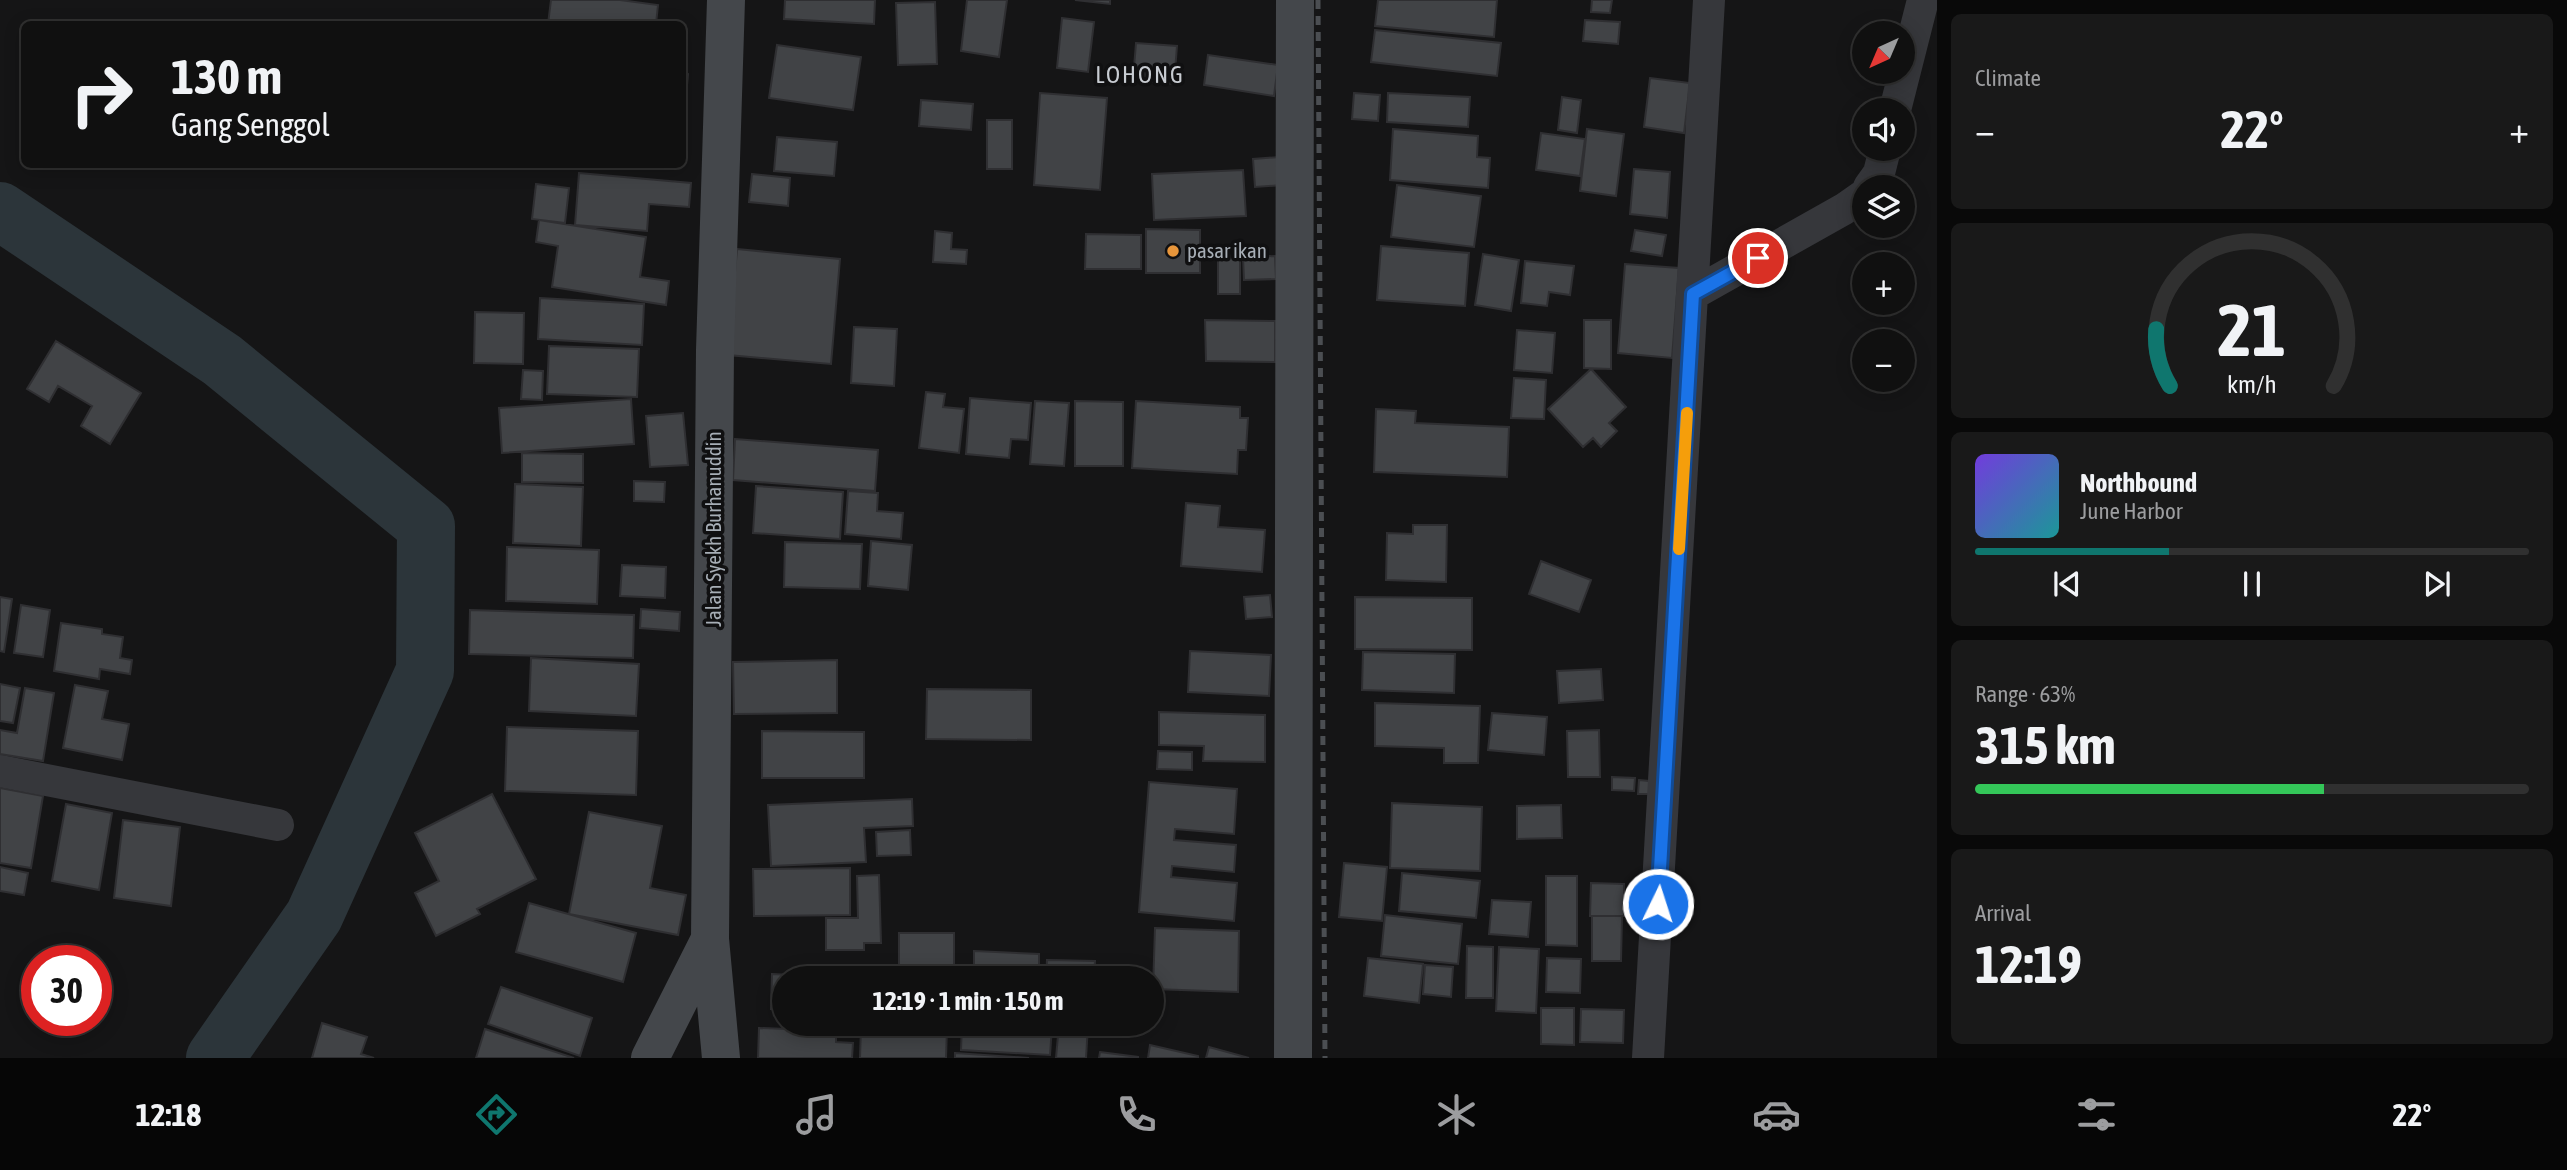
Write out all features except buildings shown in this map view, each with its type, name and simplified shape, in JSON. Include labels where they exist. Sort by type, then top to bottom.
[{"type":"street","name":"Jalan Syekh Burhanuddin","points":[[721,1058],[710,939],[715,350],[726,0]]},
{"type":"street","points":[[1293,1058],[1295,0]]},
{"type":"street","points":[[1648,1058],[1709,0]]},
{"type":"street","points":[[1898,98],[1923,0]]},
{"type":"street","points":[[1693,294],[1852,202]]},
{"type":"street","points":[[0,771],[278,825]]},
{"type":"street","points":[[650,1058],[710,939]]},
{"type":"waterway","points":[[0,211],[222,360],[426,526],[425,671],[314,916],[215,1058]]},
{"type":"railway","points":[[1318,0],[1325,1058]]},
{"type":"slow traffic","points":[[1679,549],[1687,413]]},
{"type":"place","name":"pasar ikan","points":[[1173,251]]},
{"type":"district","name":"LOHONG","points":[[1140,75]]},
{"type":"route","points":[[1658,904],[1693,294],[1758,258]]}]
